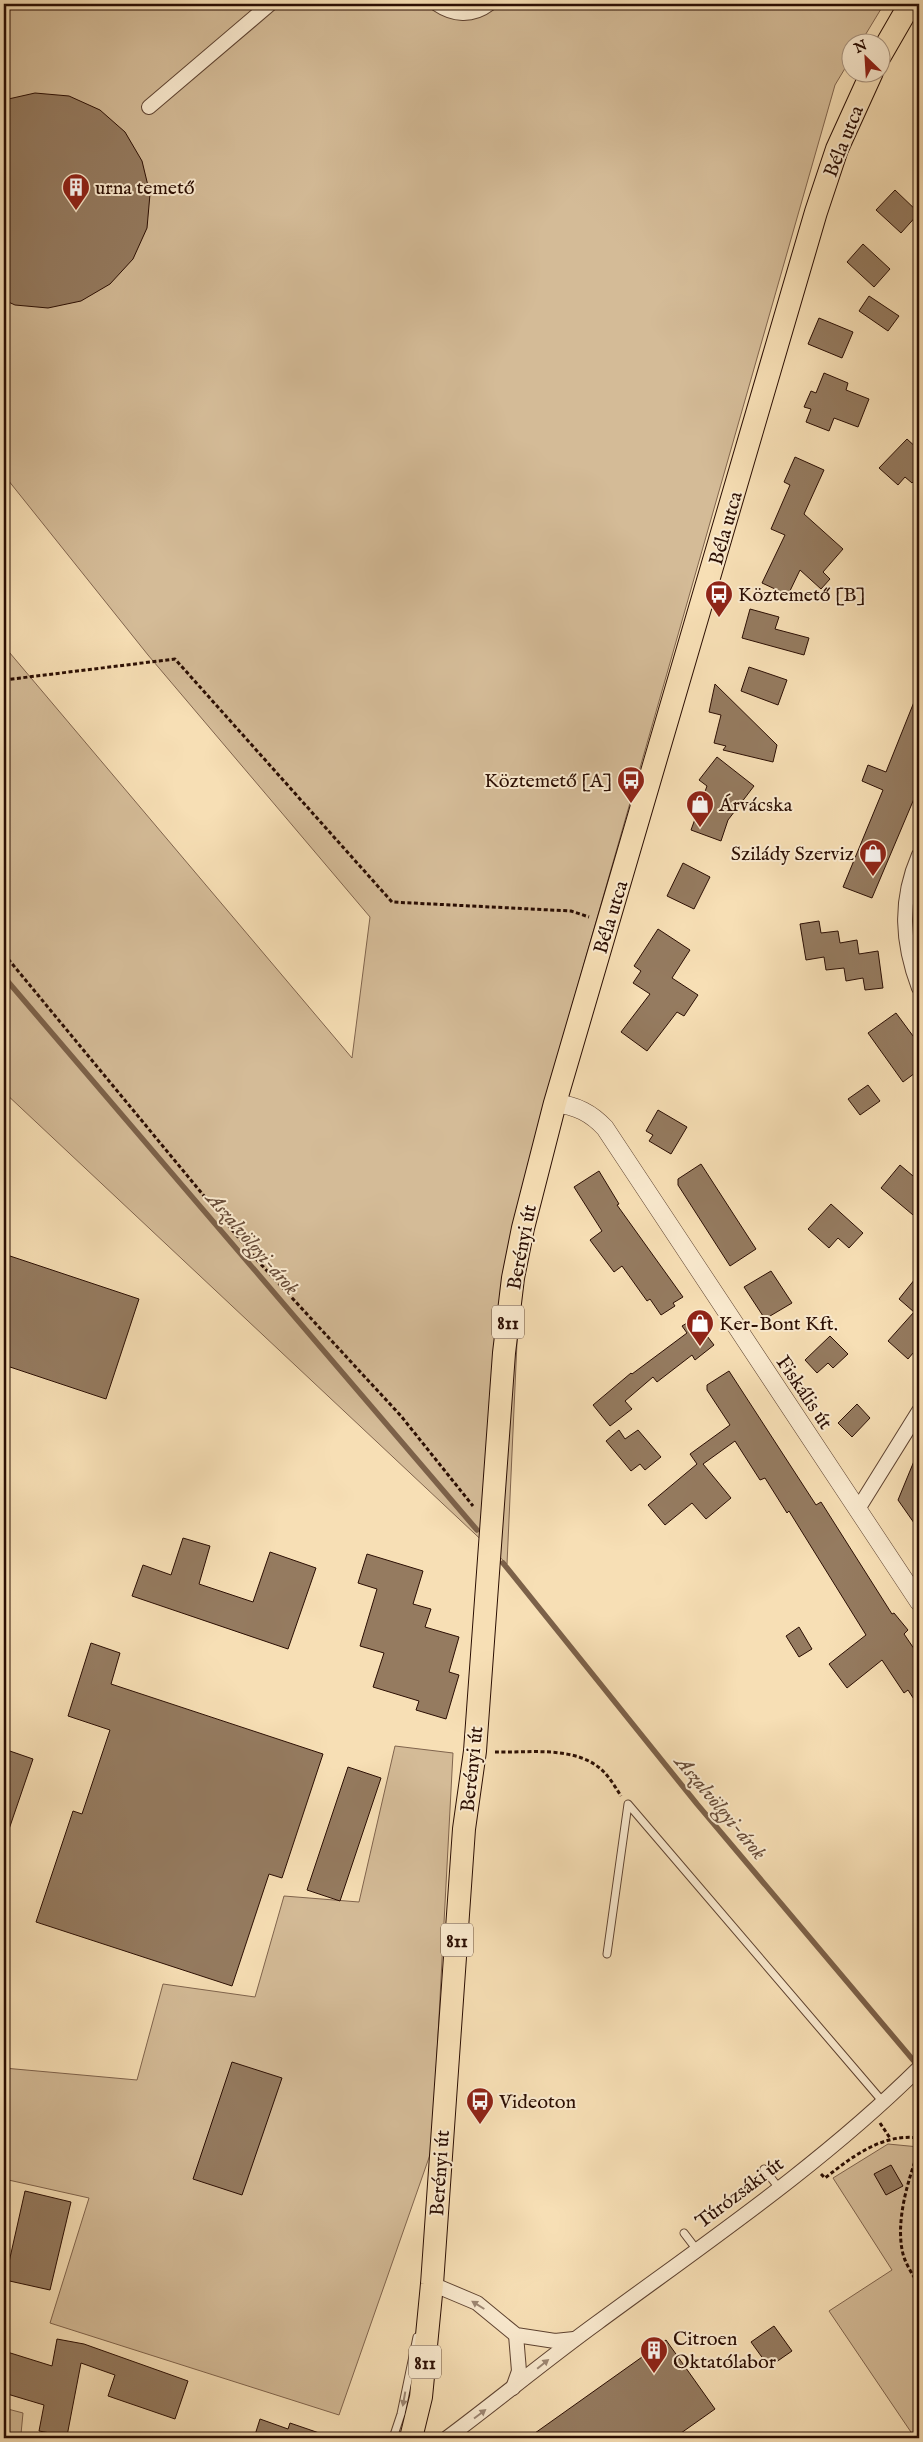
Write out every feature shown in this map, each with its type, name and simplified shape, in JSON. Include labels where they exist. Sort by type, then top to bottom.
[{"type":"main road","points":[[890,39],[910,4]]},
{"type":"main road","name":"Béla utca","points":[[556,1103],[816,212],[837,150],[868,82]]},
{"type":"main road","name":"Berényi út","points":[[411,2438],[421,2397],[432,2284],[464,1829],[475,1751],[500,1398],[513,1278],[530,1200],[556,1103]]},
{"type":"street","points":[[149,107],[270,4]]},
{"type":"street","points":[[437,4],[447,11],[461,14],[478,10],[489,4]]},
{"type":"street","points":[[919,856],[911,875],[904,932],[909,958],[919,988]]},
{"type":"street","name":"Fiskális út","points":[[556,1103],[571,1105],[583,1110],[605,1128],[919,1602]]},
{"type":"street","points":[[858,1509],[919,1411]]},
{"type":"street","name":"Túrózsáki út","points":[[448,2438],[575,2339],[779,2188],[883,2102],[919,2068]]},
{"type":"street","points":[[432,2284],[477,2303],[516,2335],[555,2341],[575,2339]]},
{"type":"street","points":[[512,2390],[519,2371],[516,2335]]},
{"type":"lane","points":[[607,1954],[628,1804]]},
{"type":"lane","points":[[628,1804],[883,2102]]},
{"type":"lane","points":[[764,2169],[779,2188]]},
{"type":"lane","points":[[684,2233],[697,2250]]},
{"type":"lane","points":[[393,2438],[401,2414],[409,2369],[432,2284]]},
{"type":"path","points":[[4,680],[175,659],[392,902],[570,911]]},
{"type":"path","points":[[4,954],[257,1260],[401,1416],[490,1528]]},
{"type":"path","points":[[475,1751],[565,1754],[585,1759],[603,1771],[628,1804]]},
{"type":"path","points":[[883,2127],[890,2138]]},
{"type":"path","points":[[812,2162],[824,2178],[876,2143],[890,2138],[919,2138]]},
{"type":"path","points":[[919,2150],[908,2187],[901,2228],[903,2254],[919,2285]]},
{"type":"shaded area","points":[[4,4],[884,4],[867,32],[840,32],[840,77],[835,85],[570,1013],[522,1232],[507,1564],[4,1092],[4,646],[352,1058],[370,917],[148,655],[4,475]]},
{"type":"shaded area","points":[[395,1746],[453,1753],[432,2149],[339,2415],[50,2323],[89,2198],[4,2179],[4,2068],[137,2080],[163,1984],[255,1997],[284,1896],[359,1902]]},
{"type":"shaded area","points":[[888,2144],[919,2147],[919,2438],[915,2438],[829,2311],[892,2270],[833,2178]]},
{"type":"shaded area","points":[[4,2408],[23,2413],[21,2434],[37,2438],[4,2438]]},
{"type":"building","name":"urna temető","points":[[35,93],[69,96],[100,110],[125,132],[142,161],[150,194],[147,228],[133,259],[110,284],[81,301],[48,308],[15,305],[4,300],[4,100]]},
{"type":"building","points":[[895,190],[919,213],[901,233],[876,210]]},
{"type":"building","points":[[863,244],[890,269],[874,287],[847,262]]},
{"type":"building","points":[[869,296],[899,316],[888,331],[859,311]]},
{"type":"building","points":[[819,318],[853,332],[842,358],[808,344]]},
{"type":"building","points":[[824,373],[848,383],[846,390],[869,399],[858,427],[834,418],[829,431],[806,422],[811,409],[804,407],[811,391],[816,393]]},
{"type":"building","points":[[907,439],[919,450],[919,476],[912,483],[905,477],[898,485],[879,468]]},
{"type":"building","points":[[795,457],[824,470],[804,514],[843,549],[823,572],[830,579],[821,589],[800,570],[788,595],[762,583],[785,535],[771,529],[790,485],[784,482]]},
{"type":"building","points":[[750,609],[779,617],[775,629],[809,638],[804,655],[742,638]]},
{"type":"building","points":[[749,667],[787,680],[778,705],[741,691]]},
{"type":"building","points":[[715,684],[777,745],[773,762],[723,750],[726,746],[714,743],[721,715],[709,712]]},
{"type":"building","points":[[918,692],[919,787],[872,898],[843,887],[883,790],[862,781],[868,765],[886,772]]},
{"type":"building","points":[[717,757],[754,786],[728,820],[721,841],[691,830],[707,786],[699,780]]},
{"type":"building","points":[[683,863],[710,877],[694,909],[667,896]]},
{"type":"building","points":[[819,921],[821,933],[838,931],[840,943],[857,940],[859,954],[878,951],[883,988],[865,990],[863,978],[846,981],[844,968],[826,970],[824,957],[806,960],[800,924]]},
{"type":"building","points":[[658,929],[690,950],[672,978],[698,995],[684,1016],[677,1012],[647,1051],[621,1032],[650,994],[633,983],[641,971],[634,966]]},
{"type":"building","points":[[896,1013],[919,1044],[919,1070],[903,1082],[868,1033]]},
{"type":"building","points":[[868,1085],[880,1101],[860,1115],[848,1099]]},
{"type":"building","points":[[658,1110],[687,1127],[671,1154],[649,1141],[653,1135],[646,1131]]},
{"type":"building","points":[[701,1164],[756,1249],[730,1266],[678,1185],[678,1179]]},
{"type":"building","points":[[900,1165],[919,1181],[919,1220],[881,1188]]},
{"type":"building","points":[[599,1171],[619,1204],[617,1205],[683,1297],[673,1303],[675,1306],[661,1315],[650,1299],[647,1301],[622,1266],[614,1272],[590,1240],[602,1231],[574,1187]]},
{"type":"building","points":[[831,1204],[863,1233],[849,1248],[838,1238],[829,1248],[808,1229]]},
{"type":"building","points":[[4,1254],[139,1299],[106,1399],[4,1365]]},
{"type":"building","points":[[771,1271],[792,1303],[765,1319],[744,1287]]},
{"type":"building","points":[[919,1274],[919,1346],[908,1359],[888,1341],[914,1312],[899,1299]]},
{"type":"building","points":[[694,1319],[714,1345],[695,1360],[692,1355],[657,1382],[653,1377],[625,1401],[632,1409],[610,1426],[593,1405],[631,1373],[687,1333],[682,1326]]},
{"type":"building","points":[[830,1336],[848,1354],[833,1368],[828,1363],[817,1373],[805,1360]]},
{"type":"building","points":[[729,1371],[816,1505],[821,1502],[892,1614],[894,1613],[908,1630],[904,1634],[919,1656],[919,1707],[908,1690],[904,1693],[882,1660],[847,1688],[829,1664],[866,1635],[789,1511],[787,1513],[765,1478],[760,1480],[735,1441],[703,1464],[731,1498],[706,1519],[692,1503],[665,1525],[648,1505],[697,1464],[690,1454],[730,1425],[707,1390],[707,1385]]},
{"type":"building","points":[[857,1404],[870,1418],[852,1437],[838,1423]]},
{"type":"building","points":[[619,1430],[625,1439],[638,1430],[661,1457],[645,1470],[640,1464],[631,1471],[606,1441]]},
{"type":"building","points":[[919,1449],[919,1530],[898,1500]]},
{"type":"building","points":[[183,1538],[210,1546],[199,1584],[253,1602],[270,1552],[316,1568],[288,1649],[132,1596],[143,1565],[171,1575]]},
{"type":"building","points":[[367,1554],[423,1571],[413,1604],[431,1609],[425,1627],[459,1637],[449,1672],[459,1675],[446,1719],[416,1710],[419,1701],[373,1687],[384,1653],[360,1646],[377,1589],[358,1583]]},
{"type":"building","points":[[799,1627],[812,1649],[799,1657],[786,1636]]},
{"type":"building","points":[[91,1643],[120,1653],[111,1684],[323,1754],[282,1878],[269,1874],[232,1986],[36,1922],[73,1811],[82,1814],[110,1730],[68,1716]]},
{"type":"building","points":[[4,1749],[33,1759],[6,1838],[4,1838]]},
{"type":"building","points":[[348,1767],[381,1778],[340,1901],[307,1890]]},
{"type":"building","points":[[232,2062],[282,2078],[242,2195],[193,2179]]},
{"type":"building","points":[[891,2165],[903,2186],[886,2195],[874,2174]]},
{"type":"building","points":[[25,2191],[71,2202],[50,2290],[5,2280]]},
{"type":"building","points":[[774,2326],[792,2351],[769,2367],[751,2342]]},
{"type":"building","points":[[57,2339],[84,2344],[188,2381],[175,2419],[108,2396],[115,2375],[81,2363],[67,2436],[39,2431],[44,2405],[4,2393],[4,2351],[52,2366]]},
{"type":"building","name":"Citroen Oktatólabor","points":[[666,2340],[715,2409],[674,2438],[528,2438]]},
{"type":"building","points":[[260,2419],[288,2429],[290,2423],[328,2436],[328,2438],[254,2438]]},
{"type":"waterway","name":"Aszalvölgyi-árok","points":[[4,977],[477,1530]]},
{"type":"waterway","name":"Aszalvölgyi-árok","points":[[503,1563],[697,1804],[919,2067]]},
{"type":"place","name":"urna temető","points":[[76,211]]},
{"type":"place","name":"Köztemető [B]","points":[[719,618]]},
{"type":"place","name":"Köztemető [A]","points":[[631,804]]},
{"type":"place","name":"Árvácska","points":[[700,828]]},
{"type":"place","name":"Szilády Szerviz","points":[[873,877]]},
{"type":"place","name":"Ker-Bont Kft.","points":[[700,1347]]},
{"type":"place","name":"Videoton","points":[[480,2125]]},
{"type":"place","name":"Citroen Oktatólabor","points":[[654,2374]]}]
